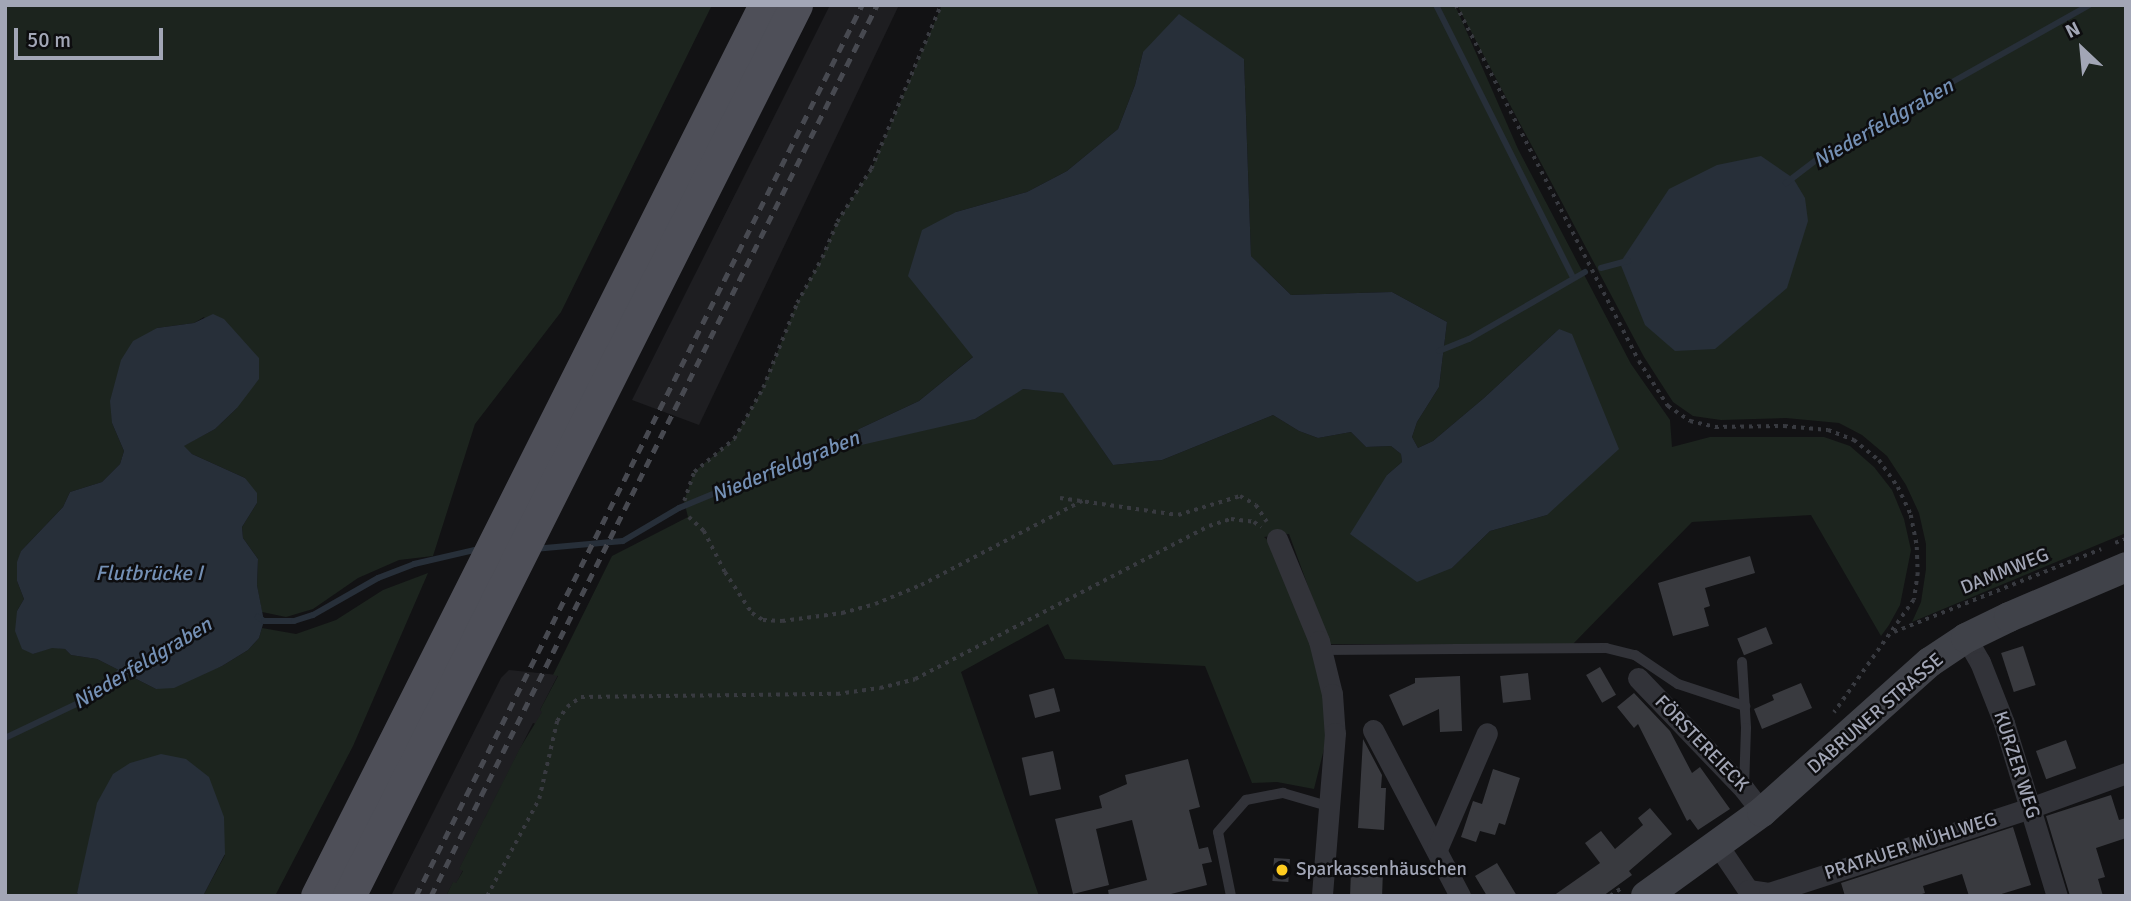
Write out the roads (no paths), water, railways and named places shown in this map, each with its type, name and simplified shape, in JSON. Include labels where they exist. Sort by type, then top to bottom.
[{"type":"main road","points":[[349,896],[440,684],[574,416],[765,5]]},
{"type":"main road","points":[[574,416],[796,5]]},
{"type":"main road","points":[[317,896],[440,684]]},
{"type":"street","points":[[1277,539],[1321,650],[1332,694],[1335,733],[1322,896]]},
{"type":"street","name":"DABRUNER STRASSE","points":[[1646,896],[1762,812],[1930,662],[1966,638],[2120,555]]},
{"type":"street","name":"KURZER WEG","points":[[1966,638],[1980,662],[2004,723],[2057,896]]},
{"type":"street","name":"FÖRSTEREIECK","points":[[1638,678],[1744,789],[1762,812]]},
{"type":"street","points":[[1373,730],[1460,896]]},
{"type":"street","points":[[1437,849],[1487,733]]},
{"type":"street","name":"PRATAUER MÜHLWEG","points":[[1717,844],[1748,890],[1769,893],[2030,808],[2126,773]]},
{"type":"lane","points":[[1321,650],[1606,648],[1635,655],[1678,684],[1745,706]]},
{"type":"lane","points":[[1742,662],[1745,706],[1744,789]]},
{"type":"lane","points":[[1231,896],[1218,832],[1246,800],[1283,793],[1331,807]]},
{"type":"water","points":[[1179,14],[1244,59],[1251,256],[1291,295],[1392,292],[1447,322],[1439,387],[1417,422],[1412,437],[1418,448],[1433,441],[1484,398],[1559,329],[1572,334],[1619,449],[1547,515],[1490,531],[1452,568],[1417,582],[1350,534],[1387,475],[1402,462],[1401,454],[1391,446],[1366,447],[1351,432],[1318,438],[1299,431],[1273,415],[1162,460],[1113,465],[1063,393],[1023,389],[975,419],[857,446],[853,436],[859,429],[919,401],[973,357],[908,276],[922,230],[956,212],[1027,192],[1067,171],[1118,129],[1135,85],[1143,52]]},
{"type":"water","points":[[1761,156],[1793,178],[1805,198],[1808,221],[1787,288],[1715,349],[1675,351],[1645,325],[1620,263],[1669,189],[1717,165]]},
{"type":"water","name":"Flutbrücke I","points":[[213,314],[224,319],[259,358],[259,379],[237,408],[215,429],[184,446],[192,454],[245,478],[257,493],[257,503],[242,527],[243,538],[258,559],[257,585],[264,621],[259,638],[248,650],[222,666],[174,688],[156,689],[97,659],[71,655],[65,649],[52,648],[33,654],[22,649],[15,631],[17,611],[24,599],[17,581],[17,562],[21,551],[63,507],[70,492],[102,482],[120,464],[124,451],[112,423],[110,401],[121,360],[133,341],[157,328],[194,323]]},
{"type":"water","points":[[161,754],[186,759],[209,777],[224,817],[225,854],[203,896],[80,896],[77,893],[97,803],[113,774],[130,763]]},
{"type":"waterway","points":[[1436,5],[1573,277]]},
{"type":"waterway","name":"Niederfeldgraben","points":[[1786,183],[1824,154],[2089,5]]},
{"type":"waterway","name":"Niederfeldgraben","points":[[1601,268],[1628,261]]},
{"type":"waterway","name":"Niederfeldgraben","points":[[1439,351],[1469,339],[1585,272]]},
{"type":"waterway","name":"Niederfeldgraben","points":[[534,549],[623,541],[679,508],[860,433]]},
{"type":"waterway","name":"Niederfeldgraben","points":[[258,617],[264,621],[294,621],[313,615],[378,578],[414,564],[479,549]]},
{"type":"waterway","name":"Niederfeldgraben","points":[[5,738],[89,698],[126,667]]},
{"type":"railway","points":[[416,896],[862,5]]},
{"type":"railway","points":[[431,896],[877,5]]},
{"type":"place","name":"Sparkassenhäuschen","points":[[1282,870]]}]
